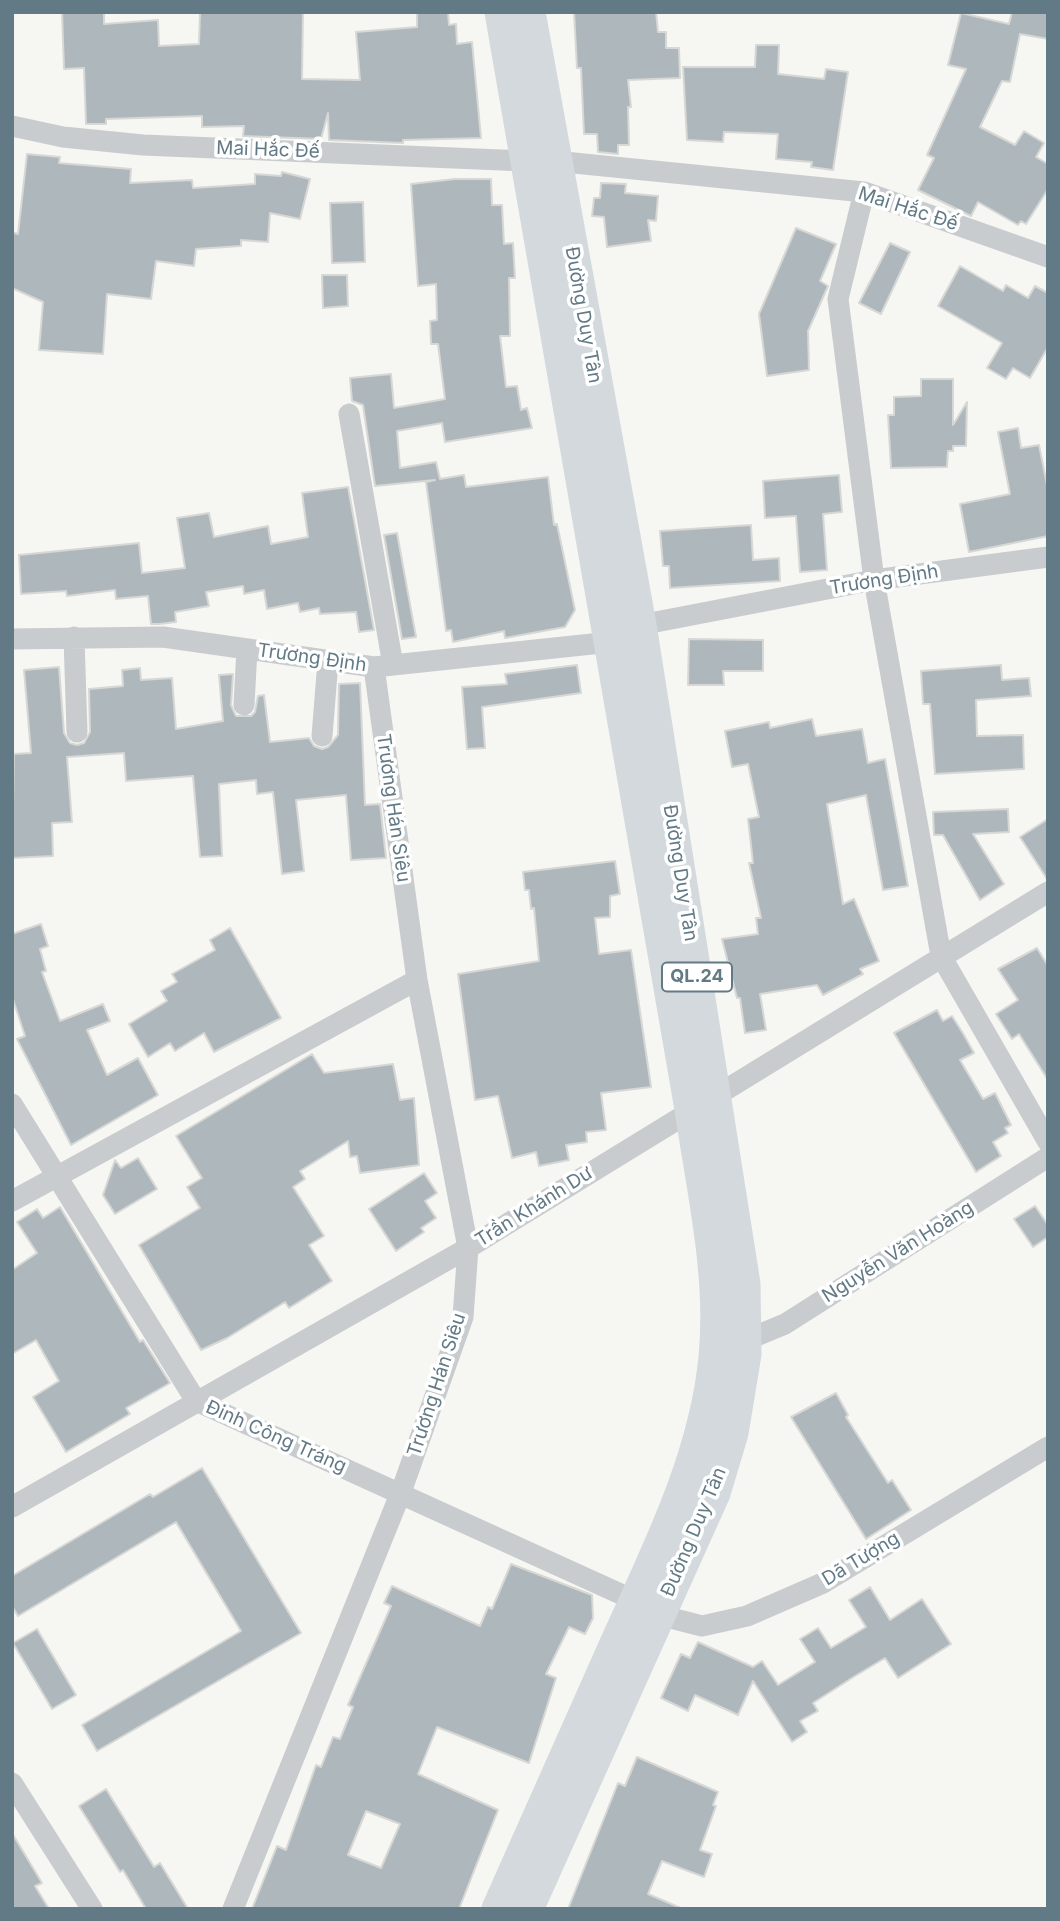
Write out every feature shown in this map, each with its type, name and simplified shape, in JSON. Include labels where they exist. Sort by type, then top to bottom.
[{"type":"main road","name":"Đường Duy Tân","points":[[500,12],[540,161],[640,625],[703,1102],[717,1288],[715,1358],[701,1430],[648,1608],[527,1909]]},
{"type":"main road","name":"Đường Duy Tân","points":[[498,1909],[648,1608],[714,1493],[732,1433],[744,1341],[744,1283],[703,1102],[611,642],[540,161],[529,12]]},
{"type":"street","name":"Mai Hắc Đế","points":[[12,127],[63,137],[143,145],[540,161],[864,192],[1048,257]]},
{"type":"street","points":[[864,192],[838,299],[874,580],[941,956],[1048,1142]]},
{"type":"street","name":"Trương Hán Siêu","points":[[233,1909],[401,1492],[463,1317],[468,1248],[417,981],[383,666],[349,414]]},
{"type":"street","name":"Trương Định","points":[[640,625],[874,580],[1048,557]]},
{"type":"street","points":[[74,637],[77,732]]},
{"type":"street","name":"Trương Định","points":[[12,639],[163,637],[328,661],[383,666],[611,642]]},
{"type":"street","points":[[244,705],[247,649]]},
{"type":"street","points":[[322,736],[328,661]]},
{"type":"street","name":"Trần Khánh Dư","points":[[12,1507],[468,1248],[1048,892]]},
{"type":"street","points":[[12,1201],[417,981]]},
{"type":"street","name":"Đinh Công Tráng","points":[[12,1104],[196,1401],[401,1492],[648,1608]]},
{"type":"street","name":"Nguyễn Văn Hoàng","points":[[744,1341],[785,1324],[1048,1157]]},
{"type":"street","name":"Dã Tượng","points":[[648,1608],[702,1626],[759,1611],[823,1583],[1048,1447]]},
{"type":"street","points":[[12,1783],[92,1909]]},
{"type":"building","points":[[62,12],[104,12],[104,24],[158,20],[159,46],[199,44],[200,12],[303,12],[302,79],[360,80],[356,32],[417,27],[417,12],[448,12],[449,25],[456,24],[457,44],[472,42],[481,138],[403,140],[403,143],[329,140],[328,113],[321,139],[243,136],[244,126],[202,127],[202,116],[106,119],[106,124],[86,124],[84,68],[64,69]]},
{"type":"building","points":[[574,12],[656,12],[658,32],[666,32],[666,48],[679,48],[680,78],[628,80],[631,107],[628,107],[629,145],[618,145],[618,154],[598,152],[597,134],[584,134],[581,68],[577,68]]},
{"type":"building","points":[[1012,12],[1048,12],[1048,39],[1020,34],[1010,82],[1002,81],[980,127],[1015,145],[1024,131],[1044,143],[1036,157],[1048,164],[1048,189],[1026,224],[1021,221],[1018,225],[978,202],[971,216],[918,190],[934,158],[927,155],[966,69],[948,65],[961,13],[1009,24]]},
{"type":"building","points":[[756,45],[779,45],[778,74],[824,79],[826,69],[848,72],[833,170],[811,167],[812,162],[776,159],[778,134],[724,132],[723,142],[687,140],[683,67],[755,67]]},
{"type":"building","points":[[27,154],[60,157],[59,163],[131,169],[130,183],[192,180],[193,188],[255,184],[255,174],[281,176],[282,172],[310,179],[300,219],[270,213],[268,242],[241,240],[241,246],[196,249],[194,266],[156,261],[151,299],[107,294],[103,354],[39,350],[43,302],[12,288],[12,232],[18,234]]},
{"type":"building","points":[[455,179],[491,179],[492,205],[502,205],[504,244],[513,243],[515,278],[509,278],[510,336],[500,336],[506,387],[517,386],[521,410],[527,408],[532,428],[445,442],[442,423],[397,431],[400,468],[436,462],[440,479],[464,475],[466,487],[548,477],[554,525],[557,524],[575,610],[565,627],[505,638],[504,631],[453,642],[451,630],[446,631],[426,482],[435,480],[375,486],[363,405],[352,401],[350,378],[391,374],[394,408],[445,399],[438,344],[431,344],[430,321],[437,320],[436,284],[418,286],[411,184]]},
{"type":"building","points":[[601,183],[626,184],[625,193],[658,196],[656,221],[648,220],[651,241],[607,247],[604,217],[592,216],[594,198],[600,198]]},
{"type":"building","points":[[363,202],[365,262],[332,263],[330,203]]},
{"type":"building","points":[[796,228],[836,244],[820,281],[828,286],[808,331],[809,370],[767,376],[759,314]]},
{"type":"building","points":[[890,243],[910,252],[881,314],[859,303]]},
{"type":"building","points":[[960,266],[1003,291],[1006,285],[1028,298],[1035,286],[1048,293],[1048,347],[1030,378],[1013,368],[1006,379],[987,368],[1002,343],[938,306]]},
{"type":"building","points":[[322,275],[347,275],[348,306],[323,308]]},
{"type":"building","points":[[921,379],[953,379],[953,425],[967,402],[966,446],[953,446],[953,451],[948,451],[947,467],[891,468],[888,415],[894,415],[894,397],[921,396]]},
{"type":"building","points":[[1018,428],[1021,448],[1039,445],[1048,490],[1048,536],[969,552],[960,504],[1010,494],[998,432]]},
{"type":"building","points":[[839,475],[842,512],[823,514],[827,570],[800,572],[796,516],[765,518],[763,481]]},
{"type":"building","points":[[348,487],[374,630],[359,632],[356,612],[320,614],[319,608],[300,612],[298,603],[267,609],[264,590],[244,594],[243,586],[206,592],[209,606],[175,612],[176,622],[159,624],[151,624],[148,596],[116,599],[115,590],[67,596],[66,591],[21,594],[19,555],[139,543],[142,573],[185,568],[177,518],[209,513],[214,537],[268,526],[271,544],[308,537],[302,493]]},
{"type":"building","points":[[751,525],[753,560],[779,558],[780,581],[670,588],[669,566],[663,566],[660,531]]},
{"type":"building","points":[[397,533],[416,637],[402,639],[384,535]]},
{"type":"building","points":[[689,639],[763,640],[763,671],[723,671],[724,685],[688,685]]},
{"type":"building","points":[[577,665],[581,693],[482,707],[485,748],[467,749],[462,687],[507,684],[505,674]]},
{"type":"building","points":[[1001,665],[1002,680],[1029,678],[1031,696],[976,700],[977,736],[1023,735],[1024,769],[935,774],[930,704],[923,704],[921,671]]},
{"type":"building","points":[[59,667],[64,733],[70,743],[77,745],[84,743],[90,732],[89,689],[123,686],[122,670],[140,668],[141,680],[172,678],[176,729],[223,721],[219,675],[233,674],[231,705],[236,716],[251,716],[255,712],[258,696],[264,695],[270,742],[309,738],[314,746],[322,749],[328,747],[338,735],[339,684],[360,683],[365,805],[380,804],[386,858],[351,860],[346,795],[296,800],[304,871],[282,874],[273,792],[257,794],[256,780],[219,784],[222,856],[200,857],[193,776],[126,781],[124,753],[67,757],[72,822],[52,823],[53,856],[12,858],[14,754],[31,753],[24,670]]},
{"type":"building","points":[[812,719],[816,736],[862,729],[868,763],[885,759],[908,886],[883,890],[866,795],[827,804],[843,904],[854,899],[879,961],[860,969],[863,974],[823,995],[817,985],[760,994],[766,1030],[745,1033],[740,998],[737,998],[722,939],[758,934],[756,918],[761,918],[749,863],[753,863],[748,819],[759,817],[748,764],[732,767],[725,731],[769,722],[770,728]]},
{"type":"building","points":[[1008,809],[1009,832],[973,834],[1004,884],[980,900],[943,835],[934,835],[933,812]]},
{"type":"building","points":[[1048,819],[1048,879],[1047,879],[1020,837]]},
{"type":"building","points":[[615,861],[620,894],[610,896],[610,917],[595,918],[599,954],[631,950],[651,1087],[601,1093],[606,1130],[586,1132],[587,1142],[566,1145],[569,1160],[539,1166],[536,1152],[512,1158],[498,1096],[475,1100],[458,974],[539,961],[534,908],[531,909],[529,890],[525,890],[523,872]]},
{"type":"building","points":[[41,924],[48,946],[40,949],[46,971],[42,972],[60,1021],[103,1004],[110,1021],[87,1030],[107,1075],[138,1058],[158,1095],[71,1145],[17,1039],[25,1036],[12,996],[12,934]]},
{"type":"building","points":[[230,928],[281,1018],[214,1052],[204,1033],[175,1051],[170,1043],[148,1057],[129,1024],[167,1001],[161,991],[177,982],[172,974],[215,950],[210,940]]},
{"type":"building","points":[[1037,948],[1048,966],[1048,1080],[1019,1034],[1012,1039],[996,1014],[1018,1000],[998,969]]},
{"type":"building","points":[[937,1010],[943,1021],[952,1016],[974,1053],[960,1060],[983,1099],[995,1093],[1011,1125],[1005,1128],[1008,1133],[993,1142],[1001,1156],[976,1172],[894,1033]]},
{"type":"building","points":[[312,1054],[324,1073],[393,1064],[400,1100],[414,1098],[419,1165],[360,1173],[357,1156],[350,1157],[348,1141],[300,1171],[305,1179],[293,1187],[324,1236],[309,1245],[332,1281],[289,1308],[285,1302],[227,1338],[201,1350],[139,1245],[200,1208],[187,1187],[202,1178],[176,1136]]},
{"type":"building","points":[[138,1158],[157,1189],[115,1214],[103,1195],[115,1160],[121,1168]]},
{"type":"building","points":[[424,1173],[437,1193],[425,1201],[436,1218],[421,1228],[424,1232],[396,1251],[369,1209]]},
{"type":"building","points":[[1035,1206],[1048,1225],[1048,1237],[1033,1247],[1014,1219]]},
{"type":"building","points":[[60,1207],[140,1342],[143,1340],[170,1383],[126,1408],[130,1414],[66,1452],[33,1397],[59,1381],[36,1340],[12,1354],[12,1270],[37,1253],[17,1222],[37,1209],[43,1218]]},
{"type":"building","points":[[836,1393],[848,1415],[846,1417],[888,1483],[892,1480],[911,1510],[866,1539],[791,1417]]},
{"type":"building","points":[[202,1468],[301,1633],[97,1751],[82,1725],[241,1631],[176,1522],[18,1616],[12,1606],[12,1576],[150,1494],[153,1497]]},
{"type":"building","points":[[511,1564],[592,1595],[593,1618],[585,1634],[569,1627],[546,1674],[556,1678],[529,1763],[437,1727],[418,1774],[498,1810],[459,1909],[252,1909],[277,1846],[286,1850],[316,1765],[321,1767],[333,1737],[340,1739],[353,1707],[348,1705],[391,1606],[384,1603],[392,1586],[480,1626],[488,1607],[492,1609]],"holes":[[[366,1811],[400,1824],[381,1868],[348,1855]]]},
{"type":"building","points":[[870,1587],[890,1620],[922,1599],[951,1644],[898,1678],[885,1658],[855,1676],[813,1703],[818,1711],[800,1721],[807,1732],[792,1742],[753,1681],[738,1715],[695,1695],[688,1711],[661,1698],[681,1654],[690,1658],[698,1642],[753,1667],[762,1661],[778,1685],[815,1662],[800,1639],[818,1628],[831,1648],[866,1627],[849,1600]]},
{"type":"building","points":[[37,1629],[76,1695],[52,1709],[13,1643]]},
{"type":"building","points":[[637,1757],[718,1792],[713,1805],[716,1806],[700,1850],[712,1854],[704,1877],[662,1861],[648,1894],[683,1909],[568,1909],[618,1783],[625,1786]]},
{"type":"building","points":[[106,1789],[154,1867],[160,1863],[188,1909],[146,1909],[123,1870],[120,1872],[79,1806]]},
{"type":"building","points":[[12,1833],[42,1883],[35,1886],[49,1909],[12,1909]]}]
